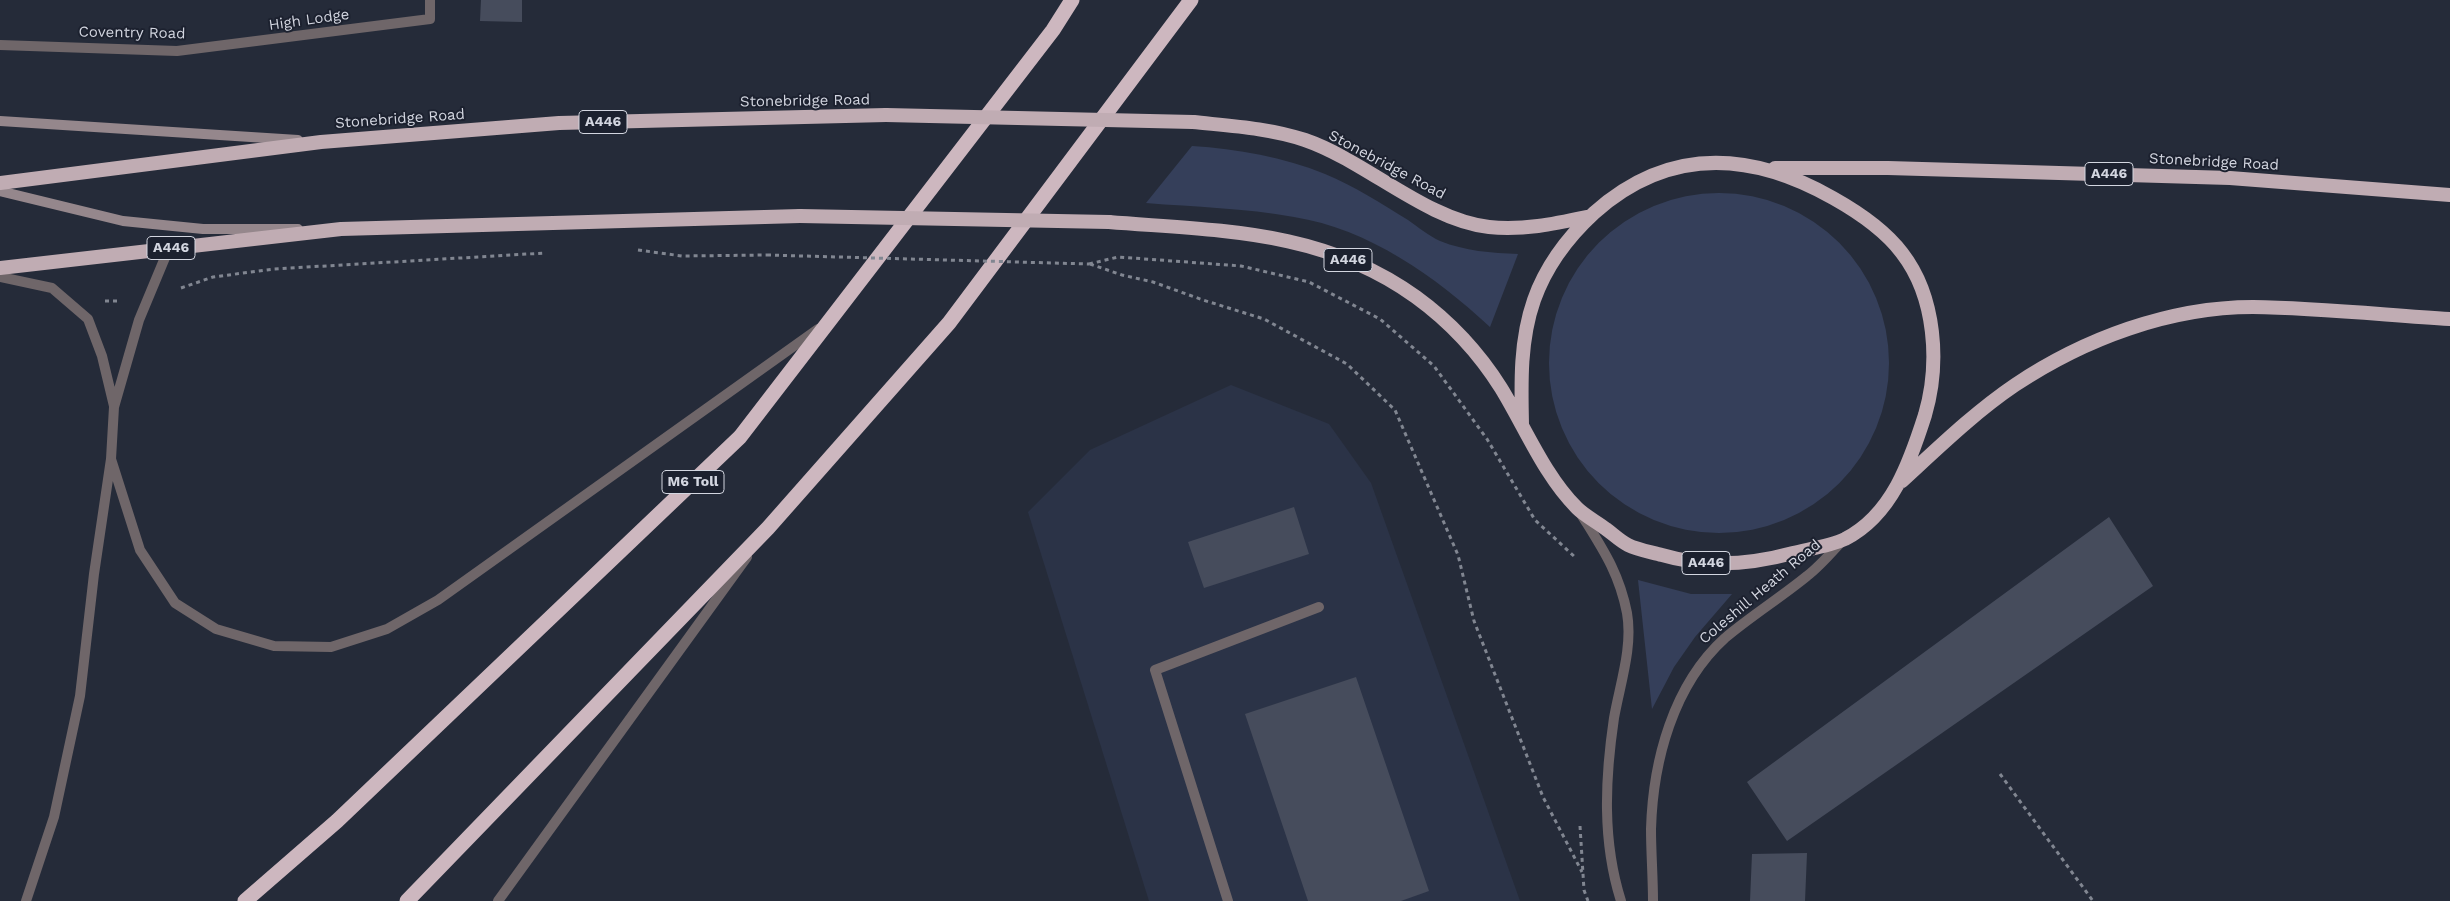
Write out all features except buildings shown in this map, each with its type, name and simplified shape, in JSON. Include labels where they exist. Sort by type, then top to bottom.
[{"type":"highway","name":"M6 Toll","points":[[245,901],[337,821],[740,437],[1053,30],[1072,0]]},
{"type":"highway","points":[[407,901],[768,528],[949,323],[1191,0]]},
{"type":"highway","name":"Stonebridge Road","points":[[0,183],[321,142],[559,123],[886,115],[1193,122],[1266,130],[1306,141],[1353,162],[1447,216],[1489,227],[1535,227],[1591,216]]},
{"type":"highway","name":"A446","points":[[1522,424],[1522,366],[1526,327],[1535,298],[1559,252],[1577,229],[1613,197],[1662,171],[1704,162],[1767,168],[1814,187],[1846,205],[1880,229],[1903,254],[1916,278],[1927,308],[1934,344],[1934,375],[1916,443],[1900,483]]},
{"type":"highway","name":"Stonebridge Road","points":[[1767,168],[1888,168],[2230,178],[2450,195]]},
{"type":"highway","name":"A446","points":[[0,268],[341,229],[800,216],[1109,222],[1266,235],[1314,247],[1373,270],[1416,297],[1451,326],[1498,383],[1552,475],[1578,508],[1628,545],[1687,563],[1742,564],[1788,555],[1844,539],[1867,522],[1884,505],[1900,483],[1941,445],[2013,386],[2088,344],[2133,327],[2207,311],[2252,307],[2450,320]]},
{"type":"main road","points":[[0,121],[321,142]]},
{"type":"main road","points":[[0,191],[123,221],[203,229],[341,229]]},
{"type":"street","name":"High Lodge","points":[[264,41],[430,19],[430,0]]},
{"type":"street","name":"Coventry Road","points":[[0,45],[177,51],[264,41]]},
{"type":"street","points":[[26,901],[54,817],[80,696],[94,574],[111,459],[114,407],[138,320],[169,248]]},
{"type":"street","points":[[0,277],[52,288],[88,319],[102,356],[114,407]]},
{"type":"street","points":[[111,459],[140,550],[176,603],[216,629],[274,646],[331,647],[386,629],[438,600],[828,322]]},
{"type":"street","points":[[1578,508],[1615,570],[1627,614],[1626,657],[1614,718],[1607,789],[1609,852],[1621,901]]},
{"type":"street","points":[[498,901],[768,528]]},
{"type":"street","name":"Coleshill Heath Road","points":[[1653,901],[1651,828],[1656,788],[1661,756],[1681,696],[1698,666],[1724,639],[1766,605],[1808,575],[1844,539]]},
{"type":"street","points":[[1228,901],[1155,670],[1319,607]]},
{"type":"path","points":[[633,249],[682,256],[767,256],[1089,264],[1118,257],[1241,266],[1309,282],[1380,319],[1434,366],[1487,439],[1535,520],[1567,548],[1580,563]]},
{"type":"path","points":[[71,304],[126,300],[149,296],[213,277],[274,269],[555,252]]},
{"type":"path","points":[[1089,264],[1122,275],[1153,282],[1264,319],[1347,364],[1395,410],[1458,555],[1474,621],[1543,797],[1582,874]]},
{"type":"path","points":[[2000,774],[2093,901]]},
{"type":"path","points":[[1581,818],[1579,838],[1582,874],[1584,890],[1588,901]]},
{"type":"shaded area","points":[[1192,146],[1260,155],[1309,168],[1357,190],[1440,241],[1478,251],[1518,254],[1490,327],[1424,273],[1400,257],[1349,232],[1322,223],[1276,214],[1146,203]]},
{"type":"shaded area","points":[[1719,193],[1752,196],[1784,206],[1814,222],[1839,243],[1860,268],[1876,298],[1886,330],[1889,363],[1886,396],[1876,428],[1860,458],[1839,483],[1814,504],[1784,520],[1752,530],[1719,533],[1686,530],[1654,520],[1624,504],[1599,483],[1578,458],[1562,428],[1552,396],[1549,363],[1552,330],[1562,298],[1578,268],[1599,243],[1624,222],[1654,206],[1686,196]]},
{"type":"shaded area","points":[[1231,385],[1329,424],[1371,483],[1520,901],[1149,901],[1028,512],[1090,450]]},
{"type":"shaded area","points":[[1638,580],[1691,594],[1732,594],[1695,637],[1674,667],[1652,709]]}]
